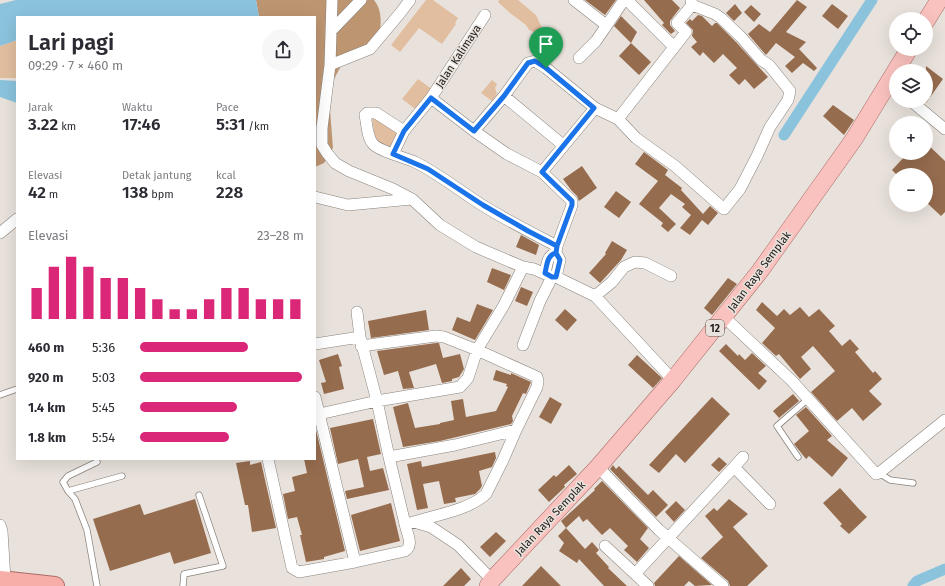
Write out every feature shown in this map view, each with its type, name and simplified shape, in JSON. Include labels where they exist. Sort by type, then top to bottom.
[{"type":"highway","points":[[2,580],[55,586]]},
{"type":"main road","points":[[932,12],[939,0]]},
{"type":"main road","name":"Jalan Raya Semplak","points":[[488,583],[598,468],[673,380],[760,271],[889,90]]},
{"type":"street","points":[[332,0],[330,65],[322,128],[322,145],[335,163],[349,171],[393,189],[412,199],[440,225],[476,247],[534,269],[595,296],[673,380]]},
{"type":"street","points":[[331,31],[361,0]]},
{"type":"street","points":[[330,65],[370,49],[410,0]]},
{"type":"street","points":[[574,0],[606,25]]},
{"type":"street","points":[[579,58],[596,41],[606,25],[610,22],[626,0],[674,47]]},
{"type":"street","points":[[474,131],[504,96],[528,63],[535,61],[546,68],[594,108],[618,119],[636,138],[675,166],[724,209],[740,189],[770,127],[788,100],[790,91],[769,65],[761,60],[741,37],[721,18],[692,3],[677,23],[686,32],[618,119]]},
{"type":"street","name":"Jalan Kalimaya","points":[[393,154],[404,131],[431,98],[485,15]]},
{"type":"street","points":[[504,96],[563,145]]},
{"type":"street","points":[[431,98],[507,154],[542,172],[572,201],[557,249],[549,258],[551,276],[523,345]]},
{"type":"street","points":[[542,172],[594,108]]},
{"type":"street","points":[[920,108],[945,129]]},
{"type":"street","points":[[404,131],[376,113],[370,112],[366,115],[372,143],[375,146],[428,169],[483,205],[557,249]]},
{"type":"street","points":[[316,197],[348,205],[412,199]]},
{"type":"street","points":[[0,233],[16,220]]},
{"type":"street","points":[[595,296],[612,282],[624,268],[635,262],[645,263],[671,276]]},
{"type":"street","points":[[355,562],[317,415],[376,401],[460,387],[468,378],[477,350],[504,305],[523,266]]},
{"type":"street","points":[[268,460],[292,568],[299,572],[355,562],[405,551],[409,548],[409,523],[389,457],[360,342],[357,312]]},
{"type":"street","points":[[724,317],[786,375],[876,474],[945,420]]},
{"type":"street","points":[[316,344],[436,336],[444,337],[477,350],[536,377],[538,381],[537,387],[486,494],[482,498],[462,508],[409,523]]},
{"type":"street","points":[[389,457],[455,445],[516,430]]},
{"type":"street","points":[[635,574],[743,457]]},
{"type":"street","points":[[734,467],[770,504]]},
{"type":"street","points":[[598,468],[644,516],[723,586]]},
{"type":"street","points":[[409,523],[432,527],[458,545],[473,560],[488,583]]},
{"type":"street","points":[[0,525],[2,531],[2,580]]},
{"type":"street","points":[[604,546],[648,586]]},
{"type":"lane","points":[[0,395],[16,389]]},
{"type":"lane","points":[[798,457],[777,426],[808,398]]},
{"type":"lane","points":[[97,462],[68,476],[63,482],[75,499],[87,530],[98,586]]},
{"type":"lane","points":[[879,473],[890,480],[913,483]]},
{"type":"lane","points":[[68,491],[122,476]]},
{"type":"lane","points":[[183,586],[184,574],[223,566],[199,495]]},
{"type":"shaded area","points":[[256,0],[374,0],[379,9],[381,23],[379,37],[341,66],[333,81],[329,97],[333,148],[324,163],[316,167],[316,16],[259,16]]},
{"type":"shaded area","points":[[426,0],[433,0],[458,18],[455,23],[456,24],[442,44],[419,28],[400,52],[391,45]]},
{"type":"shaded area","points":[[499,0],[518,0],[536,15],[544,32],[555,41],[551,46],[534,32],[529,30],[526,25],[498,2]]},
{"type":"shaded area","points":[[16,40],[16,78],[0,78],[0,46]]},
{"type":"shaded area","points":[[418,79],[433,90],[418,111],[402,99]]},
{"type":"shaded area","points":[[492,80],[497,84],[495,88],[497,94],[492,101],[481,93]]},
{"type":"shaded area","points":[[372,117],[399,132],[395,143],[389,147],[375,140]]},
{"type":"water","points":[[16,0],[256,0],[259,16],[16,16],[16,40],[0,46],[0,4]]},
{"type":"water","points":[[0,80],[16,81],[16,103],[0,97]]},
{"type":"building","points":[[585,0],[616,0],[605,15]]},
{"type":"building","points":[[644,0],[672,0],[680,8],[670,21],[670,25],[675,31],[671,34],[662,25],[664,23]]},
{"type":"building","points":[[797,0],[807,7],[786,32],[806,42],[799,49],[817,68],[814,71],[803,63],[792,73],[785,66],[795,57],[776,43],[766,55],[748,34],[759,24],[770,32]]},
{"type":"building","points":[[735,4],[742,13],[734,21],[726,13]]},
{"type":"building","points":[[832,4],[848,16],[838,29],[822,16]]},
{"type":"building","points":[[751,5],[761,14],[754,22],[744,12]]},
{"type":"building","points":[[698,15],[702,16],[712,26],[717,23],[768,77],[754,89],[745,79],[739,85],[729,75],[737,68],[723,54],[714,63],[703,52],[700,56],[691,47],[697,42],[692,36],[693,30],[686,23],[690,19],[692,21]]},
{"type":"building","points":[[621,16],[637,32],[631,43],[614,26]]},
{"type":"building","points":[[631,43],[651,62],[639,75],[619,56]]},
{"type":"building","points":[[933,71],[943,79],[933,93]]},
{"type":"building","points":[[833,105],[854,120],[844,135],[823,116]]},
{"type":"building","points":[[933,150],[945,161],[945,212],[941,216],[933,209],[933,168],[894,168],[901,160],[933,160]]},
{"type":"building","points":[[644,152],[668,170],[665,175],[682,188],[681,190],[703,214],[710,206],[718,213],[708,225],[702,220],[690,235],[680,228],[691,215],[682,207],[685,204],[671,194],[659,208],[676,224],[668,232],[661,226],[663,223],[639,204],[658,181],[635,164]]},
{"type":"building","points":[[582,166],[597,188],[579,201],[577,196],[563,179]]},
{"type":"building","points":[[616,191],[631,202],[619,218],[604,207]]},
{"type":"building","points":[[521,235],[539,245],[536,255],[516,247]]},
{"type":"building","points":[[612,241],[627,250],[621,260],[600,283],[589,273],[606,254],[605,253]]},
{"type":"building","points":[[492,268],[511,275],[504,290],[487,282]]},
{"type":"building","points":[[728,278],[737,284],[712,315],[704,308]]},
{"type":"building","points":[[521,287],[533,292],[527,306],[515,301]]},
{"type":"building","points":[[762,302],[777,316],[784,309],[790,315],[800,307],[809,317],[819,309],[835,326],[829,331],[842,346],[850,339],[859,349],[855,352],[873,373],[875,371],[882,379],[869,391],[882,404],[863,421],[852,408],[837,421],[811,392],[835,371],[813,346],[801,357],[811,369],[800,379],[779,354],[776,356],[762,343],[775,328],[756,310]]},
{"type":"building","points":[[477,304],[493,310],[475,340],[452,330],[457,317],[470,322]]},
{"type":"building","points":[[565,309],[577,320],[567,331],[555,320]]},
{"type":"building","points":[[426,310],[429,330],[371,338],[368,321]]},
{"type":"building","points":[[439,343],[443,358],[460,354],[464,369],[459,377],[452,379],[452,381],[442,383],[436,364],[409,372],[414,388],[403,389],[398,371],[384,375],[377,351]]},
{"type":"building","points":[[726,344],[738,356],[739,354],[745,360],[752,353],[766,366],[758,373],[767,381],[759,390],[719,351]]},
{"type":"building","points":[[338,354],[342,366],[339,367],[344,389],[324,394],[321,383],[326,382],[319,360]]},
{"type":"building","points":[[637,355],[662,378],[653,388],[628,365]]},
{"type":"building","points":[[496,370],[511,375],[511,373],[531,382],[526,394],[523,393],[512,416],[513,421],[511,424],[440,441],[403,447],[393,407],[408,403],[415,428],[454,420],[451,401],[463,399],[466,417],[496,411],[508,387],[506,386],[507,384],[493,380]]},
{"type":"building","points":[[793,394],[799,401],[779,418],[773,411]]},
{"type":"building","points":[[550,397],[562,404],[551,424],[539,417]]},
{"type":"building","points":[[712,397],[730,414],[685,463],[676,454],[659,473],[649,465]]},
{"type":"building","points":[[806,407],[832,436],[827,440],[848,458],[832,477],[809,456],[806,459],[794,444],[809,431],[796,415]]},
{"type":"building","points":[[373,419],[381,454],[367,457],[370,471],[383,468],[389,490],[347,499],[345,491],[364,487],[358,459],[338,464],[330,428]]},
{"type":"building","points":[[316,430],[345,551],[324,557],[324,559],[306,562],[300,535],[302,535],[297,517],[288,519],[283,494],[295,491],[292,477],[307,473],[304,460],[316,460]]},
{"type":"building","points":[[495,452],[496,458],[492,467],[479,471],[482,486],[475,494],[455,498],[456,502],[444,504],[439,481],[423,484],[428,508],[417,510],[407,464],[421,461],[422,467]]},
{"type":"building","points":[[719,457],[727,464],[719,472],[711,465]]},
{"type":"building","points":[[250,461],[250,465],[261,462],[276,528],[252,532],[248,505],[245,505],[236,463]]},
{"type":"building","points":[[569,465],[577,474],[564,485],[565,487],[549,502],[538,490],[554,475],[556,477]]},
{"type":"building","points":[[613,465],[616,469],[619,466],[648,495],[653,490],[668,505],[656,517],[610,469]]},
{"type":"building","points":[[602,481],[648,528],[640,539],[649,548],[637,562],[624,550],[628,546],[610,528],[602,535],[587,519],[583,522],[579,516],[566,528],[561,521],[595,490],[594,489]]},
{"type":"building","points":[[840,488],[867,517],[849,534],[840,526],[842,524],[823,503]]},
{"type":"building","points":[[195,499],[211,553],[174,564],[170,552],[110,571],[93,519],[140,504],[144,515]]},
{"type":"building","points":[[729,499],[748,514],[733,527],[768,566],[747,586],[730,586],[728,581],[701,558],[723,537],[705,516],[714,508],[717,511]]},
{"type":"building","points":[[676,501],[685,510],[674,522],[665,512]]},
{"type":"building","points":[[391,503],[400,541],[360,551],[351,515]]},
{"type":"building","points":[[566,528],[585,549],[592,542],[599,550],[596,553],[609,567],[608,568],[627,586],[604,586],[579,559],[577,563],[559,551],[564,543],[558,536]]},
{"type":"building","points":[[496,532],[506,541],[490,557],[480,547]]},
{"type":"building","points":[[679,556],[712,585],[695,586],[689,581],[684,586],[655,586],[654,583]]},
{"type":"building","points":[[541,566],[561,586],[522,586]]},
{"type":"building","points":[[461,568],[471,579],[464,586],[443,586]]},
{"type":"waterway","points":[[784,135],[872,0]]},
{"type":"waterway","points":[[913,586],[917,581],[945,569]]},
{"type":"route","points":[[546,68],[535,61],[528,63],[504,96],[474,131],[431,98],[404,131],[393,154],[428,169],[483,205],[557,246],[556,253],[560,260],[556,277],[552,277],[545,273],[550,255],[556,253],[572,201],[542,172],[594,108],[546,68]]}]
